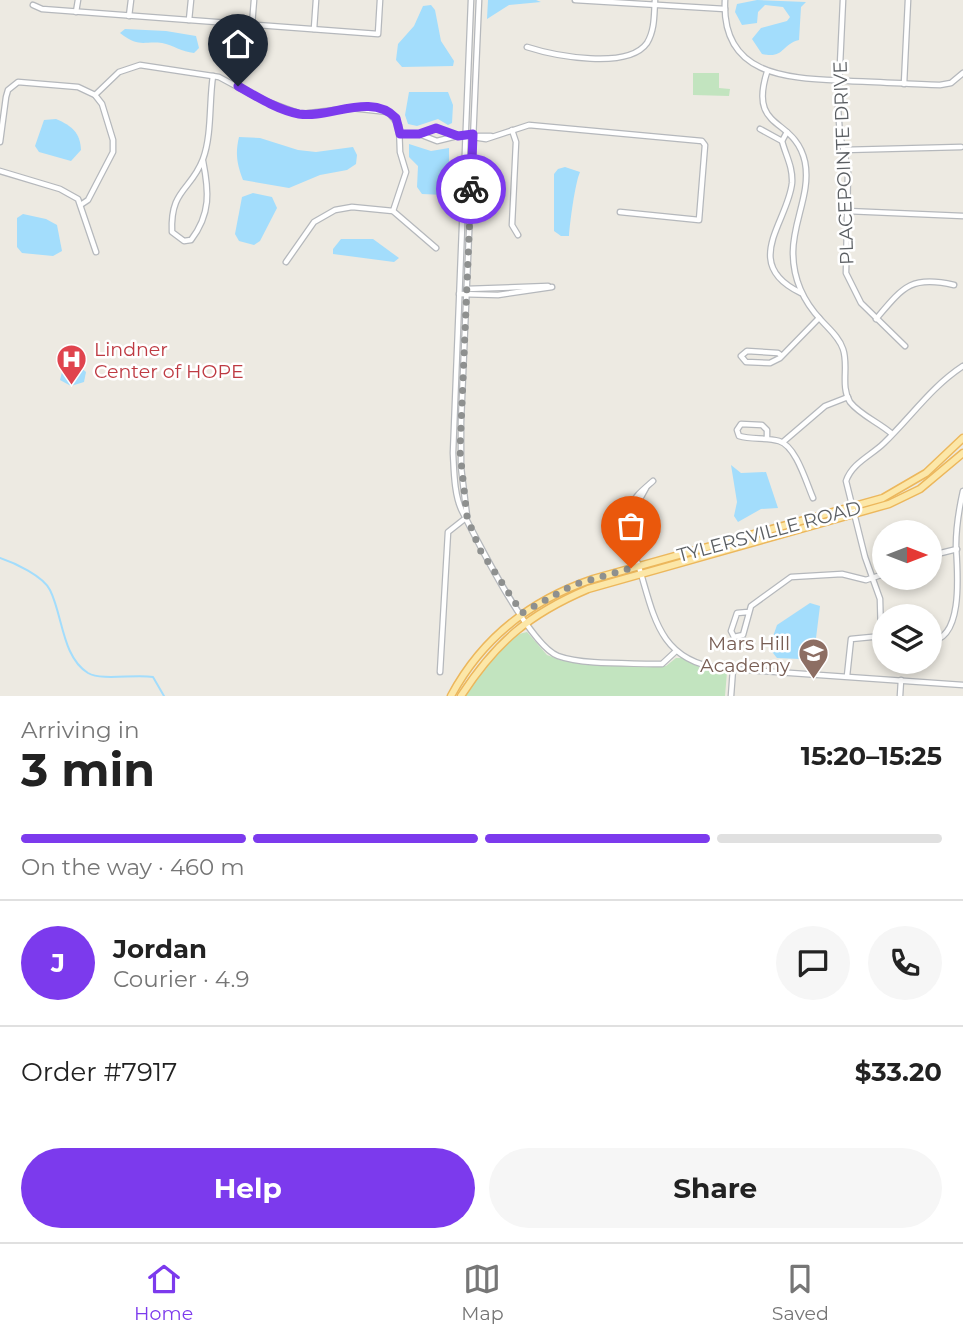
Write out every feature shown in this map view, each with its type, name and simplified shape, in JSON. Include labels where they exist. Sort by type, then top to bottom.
[{"type":"main road","name":"TYLERSVILLE ROAD","points":[[451,696],[474,658],[522,613],[573,585],[852,512],[917,480],[963,438]]},
{"type":"main road","name":"TYLERSVILLE ROAD","points":[[461,696],[493,651],[545,609],[588,589],[910,495],[946,470],[963,453]]},
{"type":"street","points":[[76,12],[78,0]]},
{"type":"street","points":[[130,16],[131,0]]},
{"type":"street","points":[[189,20],[191,0]]},
{"type":"street","points":[[252,25],[254,0]]},
{"type":"street","points":[[314,29],[316,0]]},
{"type":"street","points":[[33,5],[43,9],[76,12],[378,34],[380,0]]},
{"type":"street","points":[[467,517],[461,510],[453,453],[471,0]]},
{"type":"street","points":[[479,0],[460,451],[467,517],[480,550],[545,647],[566,658],[654,664],[662,664],[676,651]]},
{"type":"street","points":[[575,0],[654,7],[725,9]]},
{"type":"street","points":[[527,47],[561,55],[626,57],[639,51],[650,37],[655,0]]},
{"type":"street","points":[[725,0],[730,33],[740,51],[767,72],[791,78],[944,85],[963,73]]},
{"type":"street","name":"PLACEPOINTE DRIVE","points":[[843,0],[838,125],[848,169],[846,272],[856,298],[905,346]]},
{"type":"street","points":[[904,83],[908,0]]},
{"type":"street","points":[[94,95],[110,77],[129,67],[140,65],[213,76],[301,114],[351,108],[385,110],[396,118],[405,176],[393,211]]},
{"type":"street","points":[[767,72],[761,92],[762,106],[772,121],[787,132],[799,146],[806,173],[793,244],[802,293]]},
{"type":"street","points":[[203,160],[177,195],[171,213],[172,232],[184,241],[191,240],[207,211],[208,187],[203,160],[213,76]]},
{"type":"street","points":[[0,142],[8,90],[18,82],[71,85],[94,95],[102,104],[113,141],[113,152],[88,200],[82,204]]},
{"type":"street","points":[[419,134],[437,141],[458,136],[491,136],[529,125],[702,141],[705,145],[699,220],[628,215],[620,212]]},
{"type":"street","points":[[400,134],[419,134],[436,128],[458,136]]},
{"type":"street","points":[[760,129],[782,141],[790,163],[792,181],[789,198],[772,232],[770,252],[781,277],[802,293],[843,347],[848,397],[858,409],[892,434]]},
{"type":"street","points":[[512,130],[516,142],[512,225],[518,235]]},
{"type":"street","points":[[782,141],[787,132]]},
{"type":"street","points":[[844,150],[961,147]]},
{"type":"street","points":[[0,172],[60,189],[82,204],[96,252]]},
{"type":"street","points":[[286,262],[310,227],[326,214],[352,206],[393,211],[436,248]]},
{"type":"street","points":[[847,211],[963,216]]},
{"type":"street","points":[[876,319],[913,282],[927,280],[954,285]]},
{"type":"street","points":[[460,291],[467,292],[498,295],[552,287],[467,292]]},
{"type":"street","points":[[782,356],[747,351],[741,356],[746,362],[770,363],[782,356],[819,318]]},
{"type":"street","points":[[872,575],[845,486],[847,476],[892,434],[936,386],[963,366]]},
{"type":"street","points":[[783,442],[825,406],[848,397]]},
{"type":"street","points":[[767,439],[767,430],[762,425],[741,424],[737,430],[739,436],[783,442],[813,498]]},
{"type":"street","points":[[653,481],[630,509],[628,531],[655,622],[676,651],[702,665],[963,685]]},
{"type":"street","points":[[942,639],[955,632],[960,622],[961,582],[956,531],[963,491]]},
{"type":"street","points":[[440,672],[448,532],[467,517]]},
{"type":"street","points":[[942,553],[957,549]]},
{"type":"street","points":[[748,612],[737,613],[731,631],[734,637],[743,635],[748,612],[754,603],[779,584],[797,575],[842,574],[862,580],[872,578]]},
{"type":"street","points":[[846,676],[851,639],[872,637]]},
{"type":"street","points":[[731,696],[733,668]]},
{"type":"street","points":[[901,680],[901,696]]},
{"type":"green space","points":[[693,73],[719,73],[719,88],[730,89],[729,96],[693,95]]},
{"type":"green space","points":[[527,632],[547,655],[563,661],[666,666],[676,658],[682,658],[701,668],[727,672],[725,696],[465,696],[499,648],[517,635]]},
{"type":"water","points":[[488,0],[541,2],[509,5],[487,19]]},
{"type":"water","points":[[757,0],[806,2],[801,7],[799,40],[775,55],[762,54],[752,39],[761,28],[787,21],[790,17],[783,7],[765,5],[758,12],[757,23],[742,25],[735,12],[737,4]]},
{"type":"water","points":[[431,5],[435,10],[441,41],[454,61],[453,66],[402,67],[396,60],[398,44],[414,26],[423,6]]},
{"type":"water","points":[[125,29],[196,36],[199,48],[194,53],[162,43],[137,42],[120,33]]},
{"type":"water","points":[[409,92],[448,92],[453,105],[452,123],[448,125],[438,119],[417,126],[408,124],[405,115]]},
{"type":"water","points":[[56,119],[71,127],[79,139],[81,150],[71,161],[39,152],[35,146],[44,120]]},
{"type":"water","points":[[239,137],[260,138],[298,150],[316,152],[353,147],[357,155],[356,164],[347,170],[320,175],[289,188],[243,180],[237,159]]},
{"type":"water","points":[[409,144],[431,151],[449,148],[449,183],[444,195],[422,194],[417,187],[418,166],[409,157]]},
{"type":"water","points":[[565,167],[580,172],[569,236],[561,236],[554,231],[554,174]]},
{"type":"water","points":[[253,193],[272,197],[277,208],[260,241],[254,245],[239,241],[235,234],[242,197]]},
{"type":"water","points":[[23,214],[46,219],[57,225],[62,251],[53,256],[22,253],[17,247],[17,218]]},
{"type":"water","points":[[341,239],[373,239],[399,258],[394,262],[333,254],[333,249]]},
{"type":"water","points":[[70,367],[80,367],[86,372],[84,382],[71,386],[60,380],[62,372]]},
{"type":"water","points":[[731,465],[741,473],[766,472],[778,508],[761,509],[738,522],[734,516],[737,502]]},
{"type":"water","points":[[810,603],[820,606],[814,654],[800,659],[777,658],[769,648],[777,625]]},
{"type":"waterway","points":[[0,558],[28,571],[50,590],[68,647],[79,666],[88,673],[101,677],[153,677],[164,696]]},
{"type":"way so far","points":[[471,189],[460,451],[467,517],[474,538],[487,563],[522,613],[573,585],[631,568]]},
{"type":"place","name":"Lindner Center of HOPE","points":[[71,387]]},
{"type":"place","name":"Mars Hill Academy","points":[[813,681]]},
{"type":"route","points":[[238,86],[260,99],[301,114],[351,108],[382,110],[396,118],[400,134],[419,134],[436,128],[458,136],[473,134],[471,189]]}]
